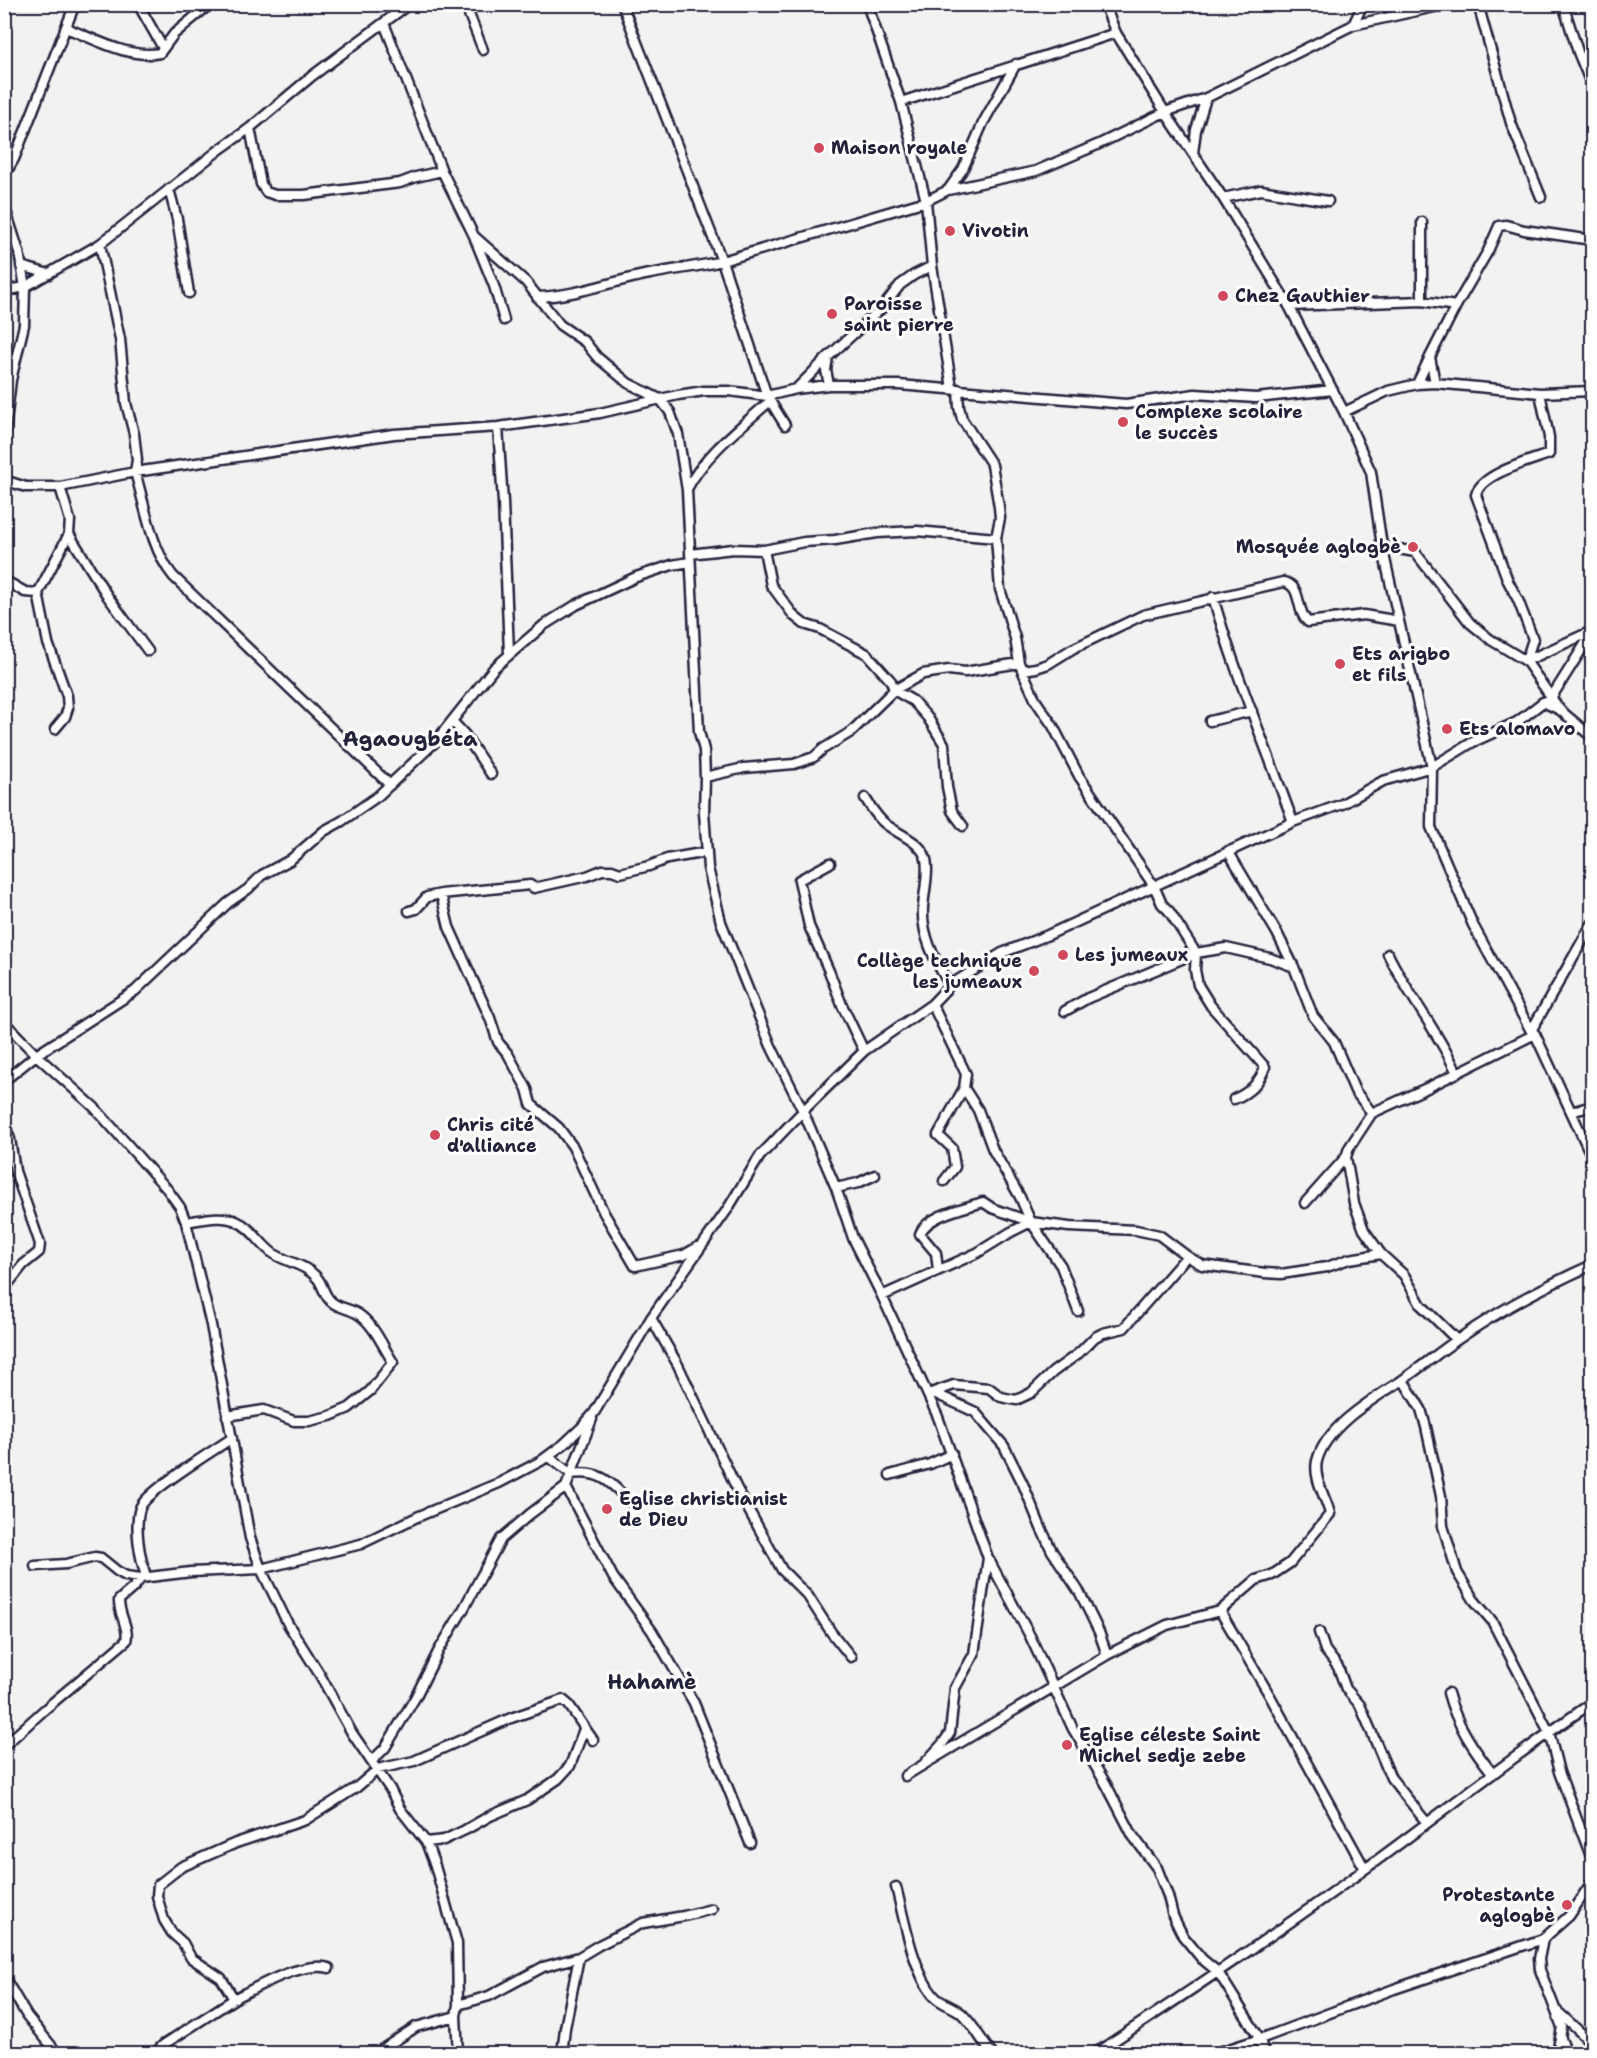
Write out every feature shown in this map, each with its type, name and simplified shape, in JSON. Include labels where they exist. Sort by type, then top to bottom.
[{"type":"street","points":[[4,176],[14,159],[75,4]]},
{"type":"street","points":[[138,4],[163,48]]},
{"type":"street","points":[[66,28],[141,55],[160,53],[174,34],[210,4]]},
{"type":"street","points":[[4,291],[25,287],[100,244],[250,128],[312,76],[409,4]]},
{"type":"street","points":[[465,4],[483,50]]},
{"type":"street","points":[[622,4],[722,261],[769,398],[785,425]]},
{"type":"street","points":[[867,4],[901,102],[926,201],[933,266],[962,419],[992,465],[1000,518],[996,538],[1000,589],[1021,666],[1036,701],[1053,726],[1079,776],[1154,886],[1162,904],[1196,953],[1195,970],[1198,985],[1211,1006],[1265,1067],[1258,1082],[1242,1096],[1234,1099]]},
{"type":"street","points":[[1104,4],[1116,33],[1165,112],[1223,198],[1289,306],[1344,412],[1371,472],[1382,546],[1432,767],[1431,827],[1473,926],[1533,1032],[1593,1157]]},
{"type":"street","points":[[1353,25],[1364,4]]},
{"type":"street","points":[[537,297],[557,297],[650,274],[722,261],[926,201],[948,190],[1036,171],[1165,112],[1206,98],[1353,25],[1448,4]]},
{"type":"street","points":[[1478,4],[1511,123],[1541,197]]},
{"type":"street","points":[[1563,4],[1578,52],[1591,76],[1593,86]]},
{"type":"street","points":[[384,23],[442,171],[474,236],[494,286],[504,320]]},
{"type":"street","points":[[901,102],[1016,63],[1116,33]]},
{"type":"street","points":[[948,190],[963,169],[983,123],[1016,63]]},
{"type":"street","points":[[1193,153],[1196,130],[1206,98]]},
{"type":"street","points":[[250,128],[261,184],[266,192],[275,195],[304,195],[400,183],[442,171]]},
{"type":"street","points":[[4,154],[14,159]]},
{"type":"street","points":[[169,189],[177,219],[189,293]]},
{"type":"street","points":[[1223,198],[1261,190],[1328,201]]},
{"type":"street","points":[[4,205],[19,252],[25,287],[24,325],[11,380],[4,440]]},
{"type":"street","points":[[1422,222],[1422,301]]},
{"type":"street","points":[[1417,384],[1499,226],[1506,225],[1524,230],[1593,240]]},
{"type":"street","points":[[474,236],[526,282],[560,325],[585,342],[597,357],[628,383],[660,399],[670,411],[678,434],[687,490],[699,732],[704,750],[704,812],[708,868],[721,922],[771,1046],[803,1111],[836,1188],[853,1238],[931,1393],[988,1558],[1030,1636],[1073,1729],[1106,1784],[1133,1836],[1157,1868],[1173,1916],[1183,1936],[1202,1959],[1218,1972],[1260,2039],[1264,2054]]},
{"type":"street","points":[[100,244],[120,339],[126,403],[134,434],[137,460],[135,472],[165,566],[172,576],[390,785]]},
{"type":"street","points":[[21,266],[49,274]]},
{"type":"street","points":[[796,389],[883,307],[900,285],[933,266]]},
{"type":"street","points":[[1289,306],[1422,301],[1456,306]]},
{"type":"street","points":[[828,357],[826,370],[829,385]]},
{"type":"street","points":[[1430,357],[1435,383]]},
{"type":"street","points":[[1344,412],[1388,391],[1417,384],[1435,383],[1540,393],[1593,391]]},
{"type":"street","points":[[687,490],[692,479],[717,450],[769,398],[796,389],[829,385],[899,385],[1126,404],[1195,393],[1256,398],[1333,390]]},
{"type":"street","points":[[4,480],[26,487],[60,487],[135,472],[394,434],[498,427],[600,413],[704,391],[729,391],[769,398]]},
{"type":"street","points":[[1526,661],[1533,639],[1508,581],[1476,495],[1477,488],[1494,476],[1549,454],[1549,437],[1540,393]]},
{"type":"street","points":[[498,427],[504,502],[509,653]]},
{"type":"street","points":[[55,729],[65,717],[68,708],[67,696],[48,643],[38,593],[69,534],[70,520],[60,487]]},
{"type":"street","points":[[4,1081],[36,1054],[135,991],[228,903],[248,889],[262,875],[290,860],[324,831],[342,821],[390,785],[431,746],[482,681],[509,653],[544,625],[576,605],[636,578],[690,558],[733,549],[764,550],[804,542],[835,540],[877,533],[916,531],[996,538]]},
{"type":"street","points":[[69,534],[108,597],[148,651]]},
{"type":"street","points":[[1382,546],[1415,552],[1470,623],[1491,640],[1526,661],[1536,673],[1547,700],[1593,737]]},
{"type":"street","points":[[764,550],[771,585],[794,616],[804,624],[820,629],[867,654],[891,681],[894,690],[913,701],[928,718],[944,744],[947,788],[952,811],[963,826]]},
{"type":"street","points":[[4,580],[25,592],[38,593]]},
{"type":"street","points":[[705,777],[744,768],[794,764],[814,757],[851,732],[894,690],[923,675],[949,670],[965,672],[1021,666],[1036,668],[1143,615],[1213,597],[1283,582],[1290,583],[1295,589],[1304,619],[1308,622],[1364,615],[1399,621]]},
{"type":"street","points":[[1213,597],[1227,647],[1293,822]]},
{"type":"street","points":[[1526,661],[1593,632]]},
{"type":"street","points":[[34,1566],[66,1564],[101,1557],[117,1572],[126,1576],[143,1577],[229,1569],[261,1569],[361,1544],[417,1517],[499,1483],[548,1456],[581,1428],[594,1413],[651,1318],[727,1210],[760,1156],[864,1051],[932,1004],[950,985],[1002,953],[1048,935],[1293,822],[1342,804],[1383,781],[1432,767],[1473,742],[1517,722],[1547,700],[1593,632]]},
{"type":"street","points":[[1210,721],[1252,711]]},
{"type":"street","points":[[452,721],[465,735],[491,774]]},
{"type":"street","points":[[865,798],[882,821],[914,843],[924,854],[927,866],[922,910],[926,932],[935,963],[950,985]]},
{"type":"street","points":[[1228,851],[1277,933],[1313,1016],[1334,1042],[1355,1091],[1372,1113]]},
{"type":"street","points":[[410,911],[416,909],[427,897],[441,894],[530,885],[534,888],[602,870],[620,873],[668,859],[707,852]]},
{"type":"street","points":[[830,863],[799,880],[809,926],[864,1051]]},
{"type":"street","points":[[441,894],[449,927],[490,1018],[498,1042],[508,1054],[531,1104],[559,1128],[573,1147],[604,1213],[635,1266],[684,1255],[700,1246]]},
{"type":"street","points":[[1305,1203],[1346,1157],[1349,1148],[1372,1113],[1457,1073],[1533,1032],[1593,924]]},
{"type":"street","points":[[1065,1011],[1088,998],[1196,953],[1226,948],[1270,958],[1294,968]]},
{"type":"street","points":[[1388,954],[1457,1073]]},
{"type":"street","points":[[932,1004],[966,1074],[964,1088],[938,1136],[952,1148],[955,1167],[944,1181]]},
{"type":"street","points":[[4,1022],[94,1107],[180,1207],[186,1222],[211,1325],[250,1538],[261,1569],[288,1624],[400,1809],[426,1842],[435,1866],[456,1943],[458,2054]]},
{"type":"street","points":[[964,1088],[978,1110],[993,1150],[1020,1197],[1031,1222],[1061,1266],[1078,1311]]},
{"type":"street","points":[[1571,1112],[1593,1106]]},
{"type":"street","points":[[4,1123],[10,1138],[15,1171],[40,1244],[39,1252],[24,1265],[4,1289]]},
{"type":"street","points":[[1346,1157],[1354,1203],[1364,1230],[1381,1254],[1404,1275],[1421,1305],[1457,1340]]},
{"type":"street","points":[[836,1188],[858,1183],[875,1175]]},
{"type":"street","points":[[938,1270],[936,1253],[920,1234],[922,1228],[933,1219],[983,1202],[992,1208],[1031,1222],[1070,1227],[1136,1230],[1159,1235],[1202,1265],[1214,1267],[1281,1274],[1327,1267],[1349,1259],[1381,1254]]},
{"type":"street","points":[[186,1222],[218,1218],[236,1220],[252,1231],[274,1254],[300,1264],[318,1279],[325,1295],[332,1303],[360,1315],[373,1329],[393,1362],[370,1391],[349,1408],[330,1416],[309,1421],[294,1421],[264,1410],[227,1416]]},
{"type":"street","points":[[882,1296],[977,1253],[1031,1222]]},
{"type":"street","points":[[931,1393],[954,1385],[989,1388],[1001,1397],[1016,1400],[1031,1393],[1095,1337],[1124,1328],[1187,1256]]},
{"type":"street","points":[[905,1776],[1107,1655],[1167,1625],[1220,1611],[1256,1580],[1281,1571],[1298,1555],[1328,1517],[1329,1511],[1316,1472],[1317,1462],[1325,1443],[1350,1417],[1378,1395],[1513,1303],[1593,1265]]},
{"type":"street","points":[[651,1318],[678,1365],[737,1489],[782,1570],[808,1596],[831,1632],[851,1657]]},
{"type":"street","points":[[1403,1380],[1421,1409],[1426,1426],[1441,1496],[1443,1526],[1457,1572],[1474,1600],[1492,1621],[1549,1732],[1559,1772],[1593,1859]]},
{"type":"street","points":[[931,1393],[975,1412],[1004,1446],[1052,1551],[1080,1593],[1099,1632],[1107,1655]]},
{"type":"street","points":[[234,1999],[221,1978],[191,1958],[183,1943],[172,1933],[164,1920],[157,1896],[158,1886],[181,1867],[236,1843],[305,1820],[357,1787],[375,1765],[415,1698],[501,1539],[566,1486],[594,1413]]},
{"type":"street","points":[[4,1746],[126,1641],[128,1636],[118,1600],[143,1577],[138,1534],[140,1507],[145,1500],[170,1481],[232,1438]]},
{"type":"street","points":[[890,1475],[930,1464],[952,1454]]},
{"type":"street","points":[[548,1456],[572,1474],[596,1474],[608,1480],[631,1503]]},
{"type":"street","points":[[566,1486],[613,1577],[652,1631],[694,1703],[750,1843]]},
{"type":"street","points":[[923,1765],[944,1743],[950,1733],[955,1688],[974,1654],[988,1558]]},
{"type":"street","points":[[1220,1611],[1270,1696],[1365,1869]]},
{"type":"street","points":[[1319,1632],[1325,1650],[1338,1667],[1346,1689],[1359,1705],[1391,1778],[1427,1823]]},
{"type":"street","points":[[1448,1693],[1451,1706],[1463,1730],[1493,1774]]},
{"type":"street","points":[[375,1765],[414,1761],[512,1718],[563,1700],[593,1740]]},
{"type":"street","points":[[1094,2054],[1218,1972],[1365,1869],[1549,1732],[1593,1703]]},
{"type":"street","points":[[426,1842],[444,1840],[465,1830],[527,1800],[558,1779],[570,1766],[584,1729]]},
{"type":"street","points":[[1213,2054],[1394,1989],[1543,1939],[1569,1916],[1593,1882]]},
{"type":"street","points":[[896,1887],[919,1972],[933,1996],[958,2011],[972,2023],[992,2054]]},
{"type":"street","points":[[458,2005],[489,1996],[543,1967],[579,1957],[643,1923],[664,1921],[712,1909]]},
{"type":"street","points":[[1543,1939],[1539,1959],[1540,1970],[1562,2027],[1557,2054]]},
{"type":"street","points":[[562,2054],[579,1957]]},
{"type":"street","points":[[154,2054],[234,1999],[269,1981],[321,1966],[329,1968]]},
{"type":"street","points":[[4,1977],[27,2016],[58,2054]]},
{"type":"street","points":[[1556,2010],[1593,2043]]},
{"type":"street","points":[[375,2054],[416,2027],[456,2016]]},
{"type":"street","points":[[1561,2039],[1568,2054]]},
{"type":"place","name":"Maison royale","points":[[819,148]]},
{"type":"place","name":"Vivotin","points":[[950,231]]},
{"type":"place","name":"Chez Gauthier","points":[[1223,296]]},
{"type":"place","name":"Paroisse saint pierre","points":[[832,314]]},
{"type":"place","name":"Complexe scolaire le succès","points":[[1123,422]]},
{"type":"place","name":"Mosquée aglogbè","points":[[1413,547]]},
{"type":"place","name":"Ets arigbo et fils","points":[[1340,664]]},
{"type":"place","name":"Ets alomavo","points":[[1447,729]]},
{"type":"place","name":"Les jumeaux","points":[[1063,955]]},
{"type":"place","name":"Collège technique les jumeaux","points":[[1034,971]]},
{"type":"place","name":"Chris cité d'alliance","points":[[435,1135]]},
{"type":"place","name":"Eglise christianist de Dieu","points":[[607,1509]]},
{"type":"place","name":"Eglise céleste Saint Michel sedje zebe","points":[[1067,1745]]},
{"type":"place","name":"Protestante aglogbè","points":[[1567,1905]]},
{"type":"district","name":"Agaougbéta","points":[[410,739]]},
{"type":"district","name":"Hahamè","points":[[652,1682]]}]
